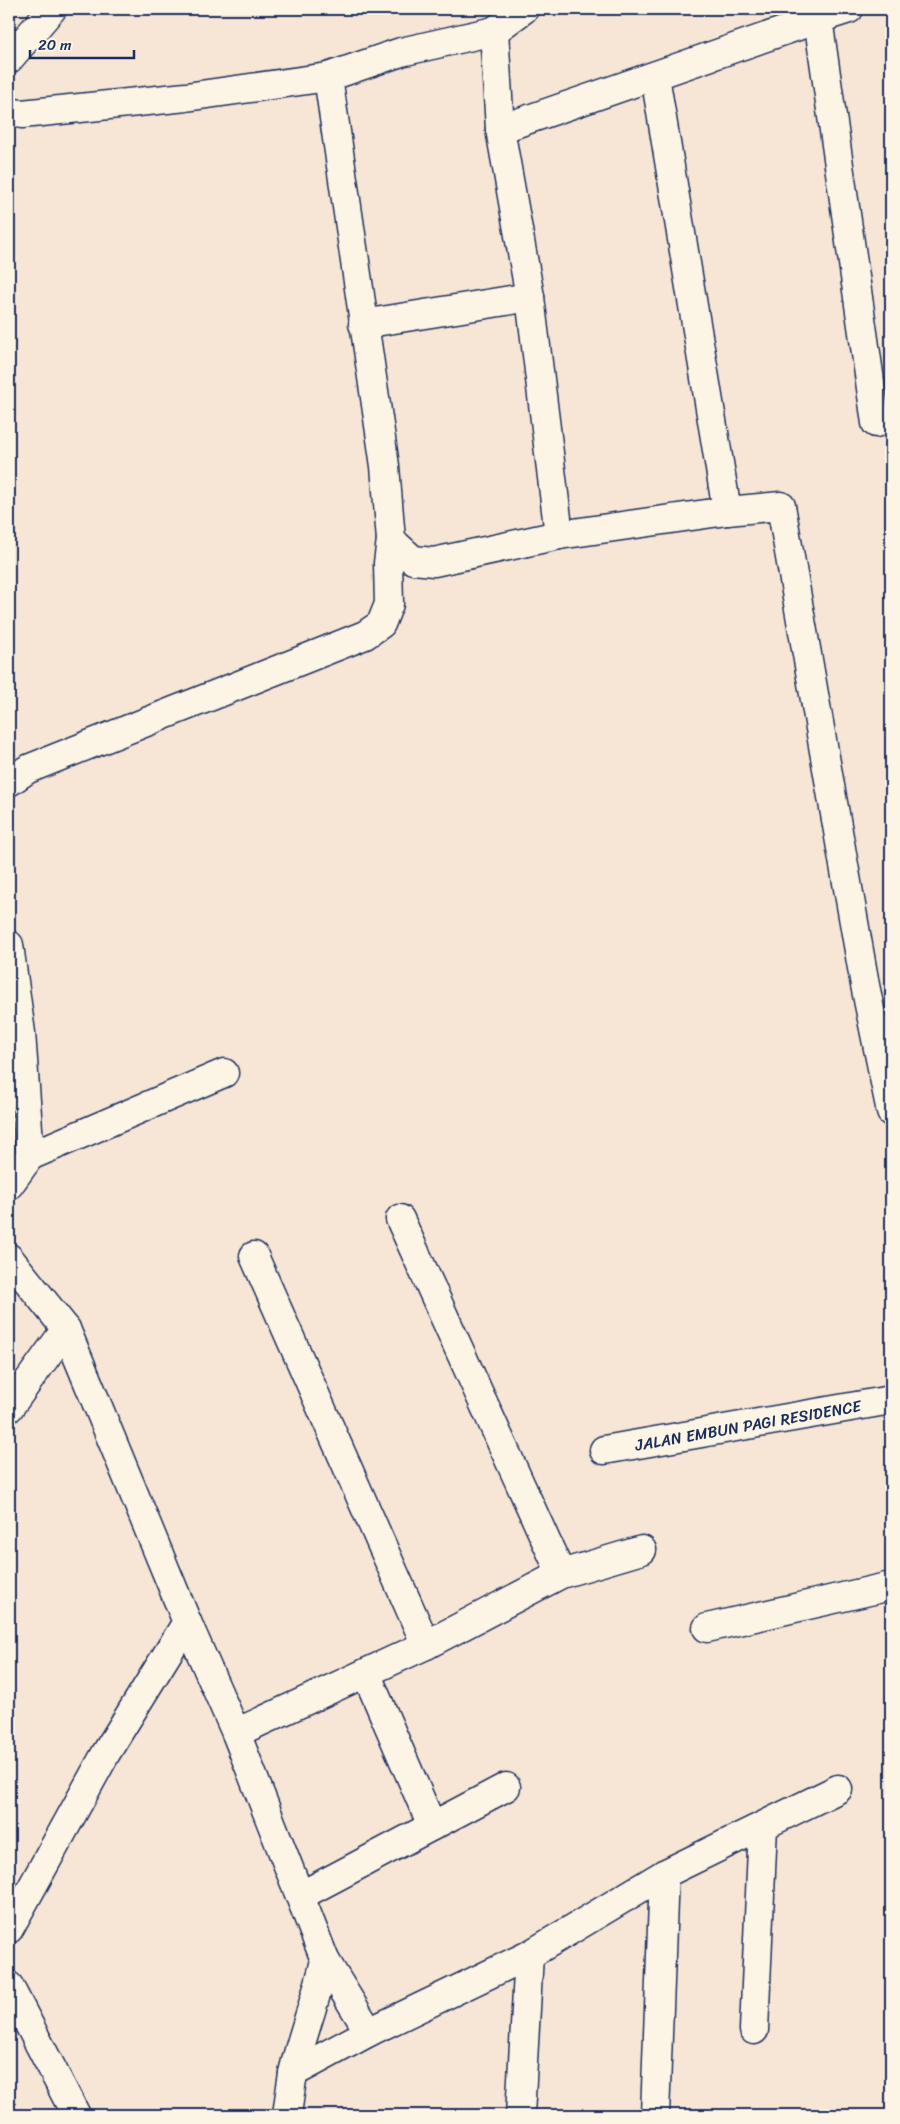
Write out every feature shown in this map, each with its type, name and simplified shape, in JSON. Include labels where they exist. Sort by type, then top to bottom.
[{"type":"street","points":[[9,59],[52,9]]},
{"type":"street","points":[[9,112],[22,114],[167,99],[328,77],[401,52],[494,31],[524,9]]},
{"type":"street","points":[[500,129],[818,18],[849,9]]},
{"type":"street","points":[[818,18],[876,423]]},
{"type":"street","points":[[494,31],[500,129],[530,297],[559,535]]},
{"type":"street","points":[[655,76],[727,511]]},
{"type":"street","points":[[9,782],[28,769],[365,635],[381,624],[389,604],[388,563],[391,540],[385,466],[328,77]]},
{"type":"street","points":[[363,324],[530,297]]},
{"type":"street","points":[[391,540],[413,560],[434,562],[559,535],[727,511],[781,506],[865,985],[891,1112]]},
{"type":"street","points":[[9,945],[21,1033],[30,1156]]},
{"type":"street","points":[[9,1185],[30,1156],[224,1073]]},
{"type":"street","points":[[400,1218],[561,1574]]},
{"type":"street","points":[[254,1256],[426,1645]]},
{"type":"street","points":[[9,1258],[66,1329],[187,1622],[236,1734],[325,1960],[370,2032]]},
{"type":"street","points":[[9,1408],[66,1329]]},
{"type":"street","name":"JALAN EMBUN PAGI RESIDENCE","points":[[604,1450],[891,1400]]},
{"type":"street","points":[[236,1734],[426,1645],[561,1574],[642,1550]]},
{"type":"street","points":[[707,1628],[891,1586]]},
{"type":"street","points":[[9,1929],[106,1753],[187,1622]]},
{"type":"street","points":[[366,1673],[432,1826]]},
{"type":"street","points":[[300,1896],[506,1787]]},
{"type":"street","points":[[294,2073],[370,2032],[529,1955],[664,1874],[838,1789]]},
{"type":"street","points":[[754,2030],[763,1826]]},
{"type":"street","points":[[655,2115],[664,1874]]},
{"type":"street","points":[[520,2115],[529,1955]]},
{"type":"street","points":[[287,2115],[294,2073],[306,2024],[318,1990],[325,1960]]},
{"type":"street","points":[[9,1986],[76,2115]]}]
